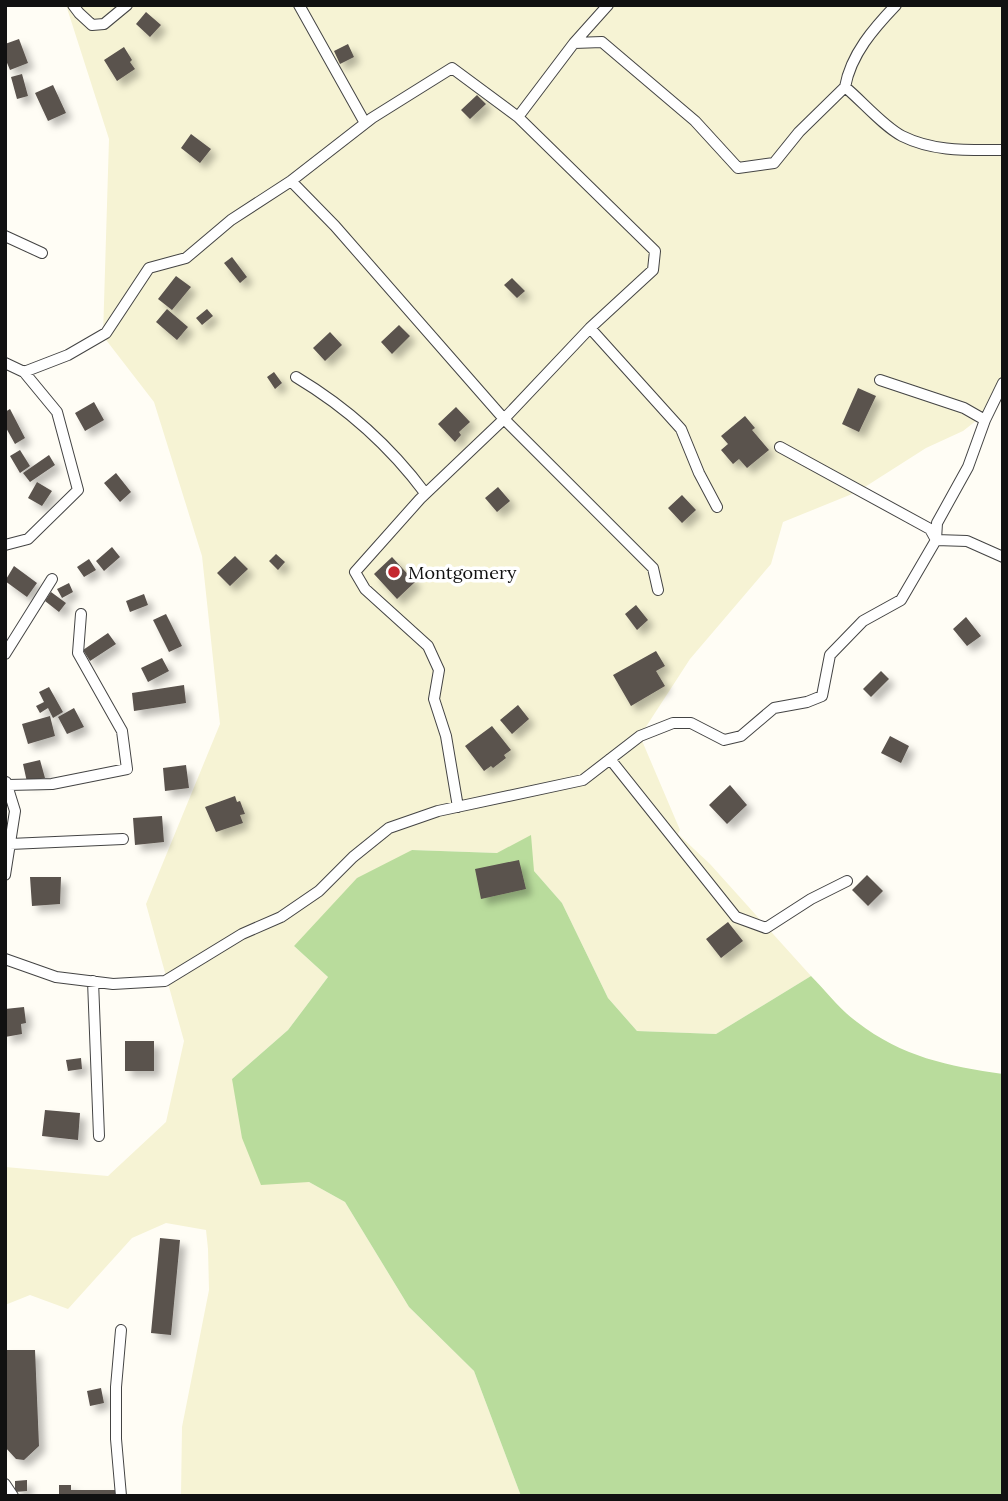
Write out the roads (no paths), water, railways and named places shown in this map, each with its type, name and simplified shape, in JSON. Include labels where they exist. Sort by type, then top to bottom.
[{"type":"street","points":[[73,5],[92,25],[104,24],[127,5]]},
{"type":"street","points":[[299,5],[365,122]]},
{"type":"street","points":[[518,117],[574,43],[608,5]]},
{"type":"street","points":[[574,43],[602,42],[695,121],[738,169],[774,163],[799,132],[845,87],[848,69],[875,27],[896,5]]},
{"type":"street","points":[[24,372],[68,355],[106,333],[149,268],[186,258],[231,220],[291,181],[365,122],[453,68],[518,117],[655,251],[653,270],[590,328],[504,419],[425,494],[355,572],[365,589],[428,646],[439,670],[434,699],[446,736],[458,807]]},
{"type":"street","points":[[845,87],[900,135],[926,146],[953,150],[1003,150]]},
{"type":"street","points":[[291,181],[335,226],[504,419],[653,568],[658,590]]},
{"type":"street","points":[[5,236],[42,253]]},
{"type":"street","points":[[590,328],[681,429],[717,507]]},
{"type":"street","points":[[5,363],[24,372],[57,412],[78,490],[28,539],[5,545]]},
{"type":"street","points":[[296,377],[324,394],[364,426],[405,466],[425,494]]},
{"type":"street","points":[[880,380],[964,408],[985,420]]},
{"type":"street","points":[[5,959],[56,977],[113,984],[164,981],[242,934],[281,917],[318,891],[388,828],[438,811],[583,780],[640,736],[673,723],[691,723],[724,740],[741,736],[774,708],[807,702],[822,696],[830,655],[863,621],[901,600],[936,540],[937,523],[968,467],[985,420],[1003,383]]},
{"type":"street","points":[[780,447],[930,529],[936,540]]},
{"type":"street","points":[[936,540],[967,541],[1003,557]]},
{"type":"street","points":[[5,654],[52,579]]},
{"type":"street","points":[[5,875],[15,811],[7,783],[52,784],[127,769],[122,731],[78,653],[80,614]]},
{"type":"street","points":[[610,760],[736,918],[766,928],[811,899],[847,881]]},
{"type":"street","points":[[10,844],[123,839]]},
{"type":"street","points":[[93,981],[99,1136]]},
{"type":"street","points":[[121,1330],[116,1439],[121,1496]]},
{"type":"street","points":[[5,1483],[13,1496]]},
{"type":"place","name":"Montgomery","points":[[394,572]]}]
